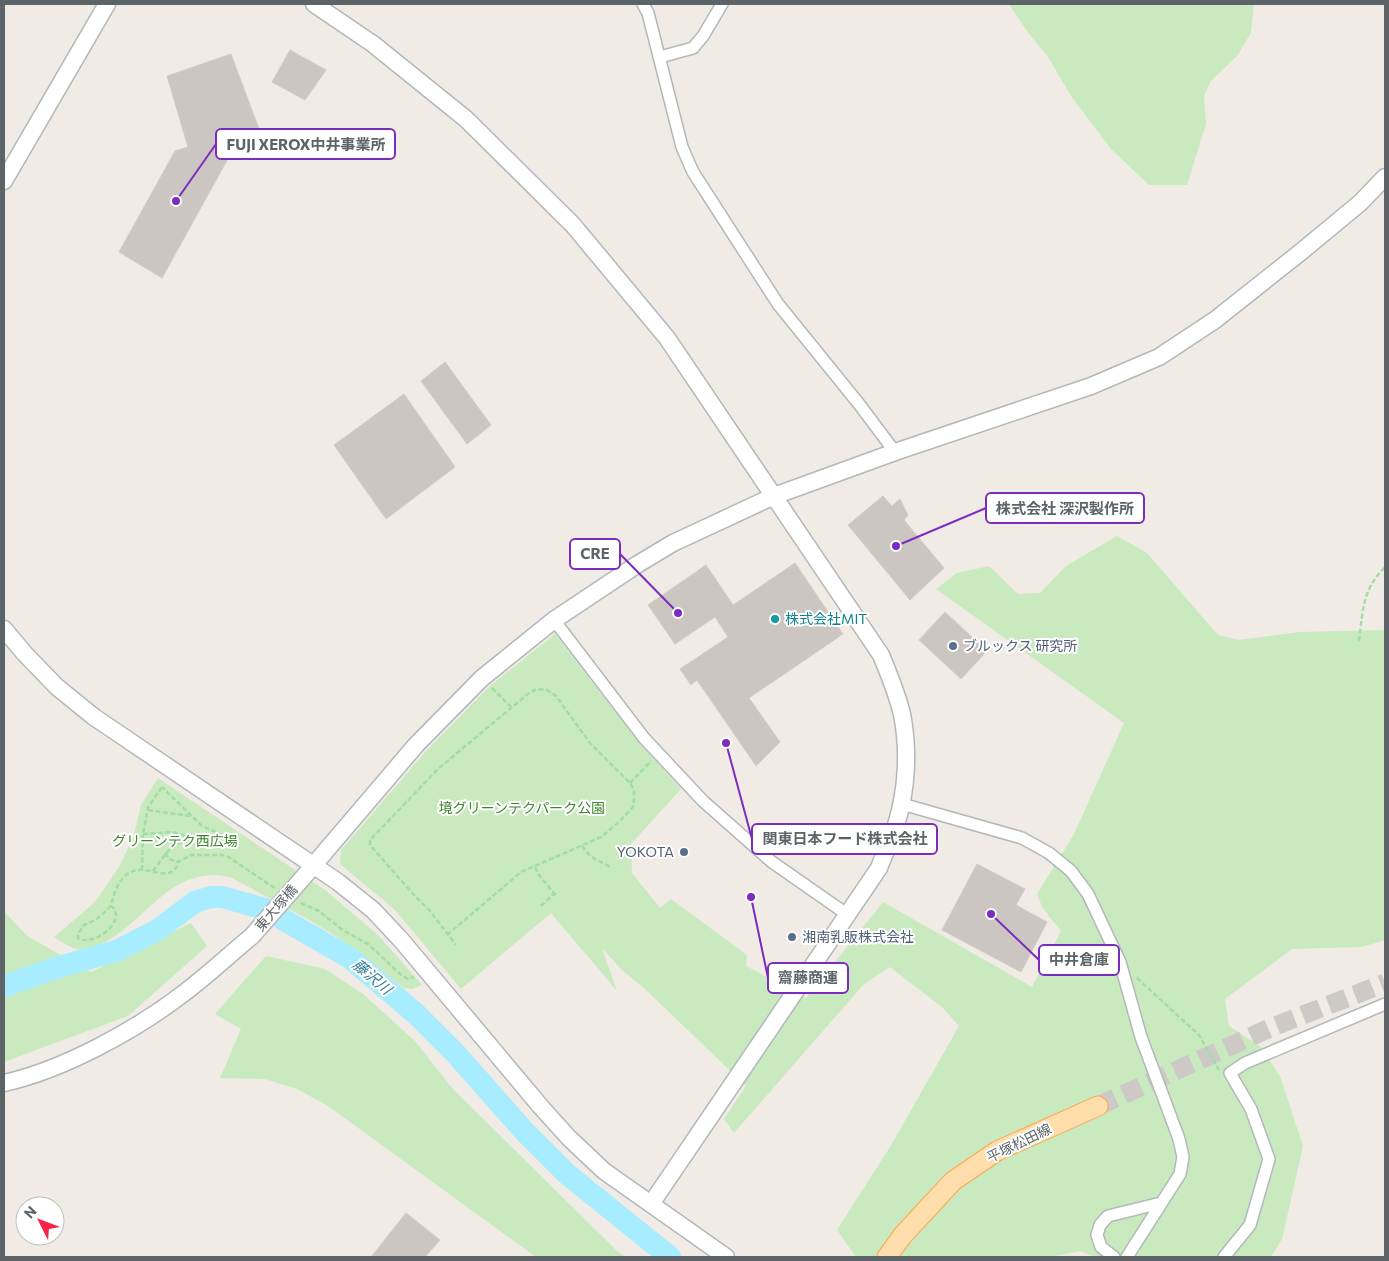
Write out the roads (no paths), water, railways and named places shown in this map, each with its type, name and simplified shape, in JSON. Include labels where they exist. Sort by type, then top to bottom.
[{"type":"main road","name":"平塚松田線","points":[[887,1257],[903,1235],[952,1181],[997,1151],[1098,1106]]},
{"type":"street","points":[[4,182],[107,4]]},
{"type":"street","points":[[314,4],[373,44],[466,119],[573,225],[667,338],[882,655],[902,714],[907,758],[902,804],[896,826],[878,868],[651,1204]]},
{"type":"street","points":[[643,4],[648,13],[660,57],[682,148],[693,172],[778,304],[860,404],[895,452]]},
{"type":"street","points":[[660,57],[693,48],[703,36],[722,4]]},
{"type":"street","name":"東大塚橋","points":[[4,1083],[23,1079],[91,1051],[151,1016],[184,993],[252,936],[416,745],[482,678],[554,620],[638,564],[672,543],[774,496],[895,452],[1091,386],[1159,357],[1215,320],[1302,251],[1360,203],[1385,177]]},
{"type":"street","points":[[554,620],[644,738],[702,801],[772,862],[848,915]]},
{"type":"street","points":[[4,629],[57,687],[94,717],[338,882],[373,910],[402,941],[569,1138],[604,1171],[726,1257]]},
{"type":"street","points":[[902,804],[1022,838],[1049,853],[1071,871],[1088,894],[1120,962],[1141,1037],[1179,1139],[1183,1157],[1180,1174],[1127,1257]]},
{"type":"street","points":[[1224,1257],[1250,1226],[1269,1159],[1251,1108],[1230,1073],[1244,1063],[1385,1004]]},
{"type":"street","points":[[1114,1257],[1101,1247],[1097,1235],[1100,1225],[1108,1216],[1161,1203]]},
{"type":"waterway","name":"藤沢川","points":[[4,986],[62,966],[116,951],[156,931],[195,902],[211,897],[222,897],[265,909],[350,958],[415,1013],[456,1054],[525,1132],[567,1174],[670,1257]]},
{"type":"tunnel","points":[[1098,1106],[1270,1028],[1385,983]]},
{"type":"place","name":"FUJI XEROX中井事業所","points":[[176,201]]},
{"type":"place","name":"株式会社 深沢製作所","points":[[896,546]]},
{"type":"place","name":"CRE","points":[[678,613]]},
{"type":"place","name":"株式会社MIT","points":[[775,619]]},
{"type":"place","name":"ブルックス 研究所","points":[[953,646]]},
{"type":"place","name":"関東日本フード株式会社","points":[[726,743]]},
{"type":"place","name":"YOKOTA","points":[[684,852]]},
{"type":"place","name":"齋藤商運","points":[[751,897]]},
{"type":"place","name":"中井倉庫","points":[[991,914]]},
{"type":"place","name":"湘南乳販株式会社","points":[[792,937]]},
{"type":"park label","name":"境グリーンテクパーク公園","points":[[522,808]]},
{"type":"park label","name":"グリーンテク西広場","points":[[175,841]]}]
